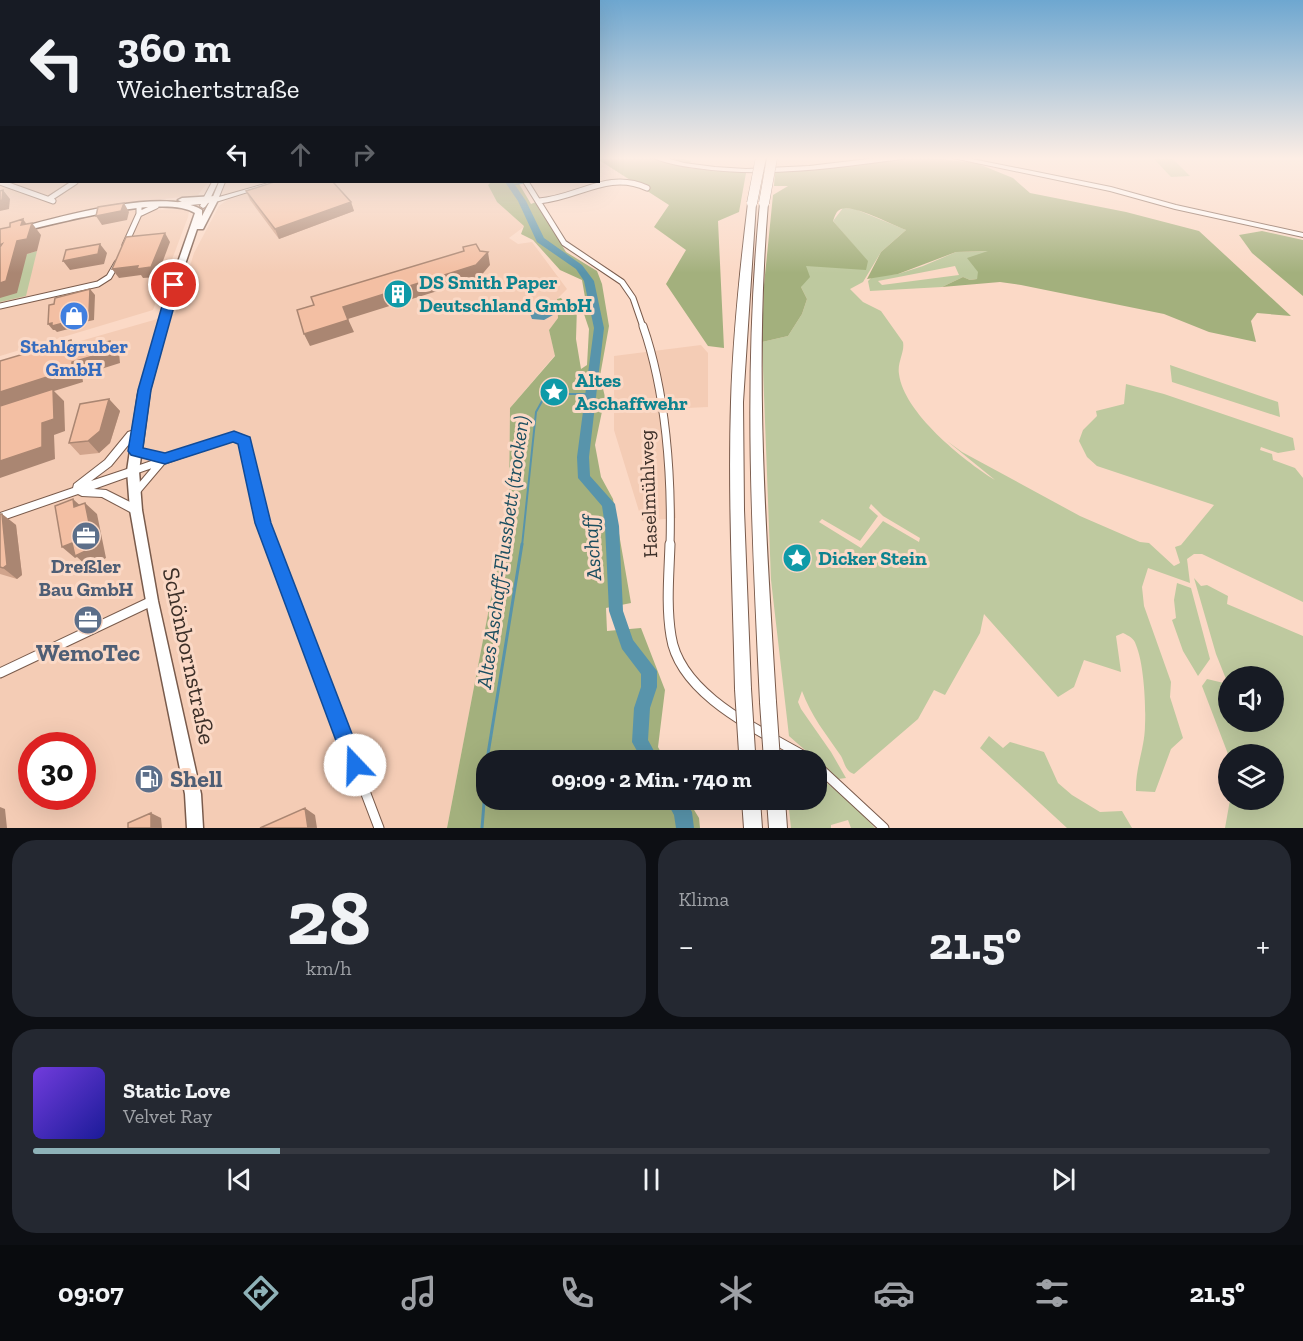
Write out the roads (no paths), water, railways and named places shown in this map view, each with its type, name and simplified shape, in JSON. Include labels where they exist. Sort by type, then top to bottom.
[{"type":"highway","points":[[758,196],[754,406],[771,750]]},
{"type":"highway","points":[[747,750],[738,529],[737,404],[742,301],[760,196]]},
{"type":"highway","points":[[752,810],[753,828]]},
{"type":"highway","points":[[777,810],[778,828]]},
{"type":"main road","points":[[0,235],[130,204],[210,200]]},
{"type":"main road","name":"Schönbornstraße","points":[[183,259],[210,200]]},
{"type":"main road","points":[[0,235],[78,216],[139,211],[156,206],[179,204],[194,207],[200,212]]},
{"type":"main road","name":"Schönbornstraße","points":[[133,471],[128,460],[131,435],[168,306],[200,212]]},
{"type":"main road","name":"Schönbornstraße","points":[[145,390],[133,471],[134,494],[152,601],[192,794],[195,828]]},
{"type":"street","points":[[40,196],[51,200],[57,196]]},
{"type":"street","name":"Schönbornstraße","points":[[200,212],[212,196]]},
{"type":"street","points":[[179,204],[227,196]]},
{"type":"street","name":"Haselmühlweg","points":[[535,196],[564,243],[622,282],[633,298],[654,357],[663,415],[671,520],[668,611],[671,639],[682,667],[711,700],[794,750]]},
{"type":"street","points":[[539,201],[571,196]]},
{"type":"street","points":[[1135,196],[1303,235]]},
{"type":"street","points":[[0,306],[105,280],[113,273],[139,211]]},
{"type":"street","points":[[70,492],[108,463],[131,435]]},
{"type":"street","points":[[0,517],[234,436],[245,440],[247,463],[263,523],[379,828]]},
{"type":"street","points":[[136,451],[165,459]]},
{"type":"street","points":[[134,494],[165,459]]},
{"type":"street","points":[[70,492],[103,493],[136,510]]},
{"type":"street","points":[[0,673],[152,601]]},
{"type":"street","points":[[827,775],[884,828]]},
{"type":"water","points":[[538,304],[550,305],[554,309],[553,315],[544,320],[532,319],[529,311]]},
{"type":"waterway","name":"Aschaff","points":[[518,196],[540,240],[579,267],[589,281],[599,328],[583,457],[584,478],[608,504],[612,526],[616,611],[627,644],[649,671],[649,687],[642,708],[640,742],[645,750]]},
{"type":"waterway","name":"Altes Aschaff-Flussbett (trocken)","points":[[522,546],[536,412],[546,394],[591,394]]},
{"type":"waterway","name":"Altes Aschaff-Flussbett (trocken)","points":[[489,750],[522,544]]},
{"type":"waterway","name":"Altes Aschaff-Flussbett (trocken)","points":[[482,828],[483,810]]},
{"type":"waterway","name":"Aschaff","points":[[682,810],[685,828]]},
{"type":"place","name":"DS Smith Paper Deutschland GmbH","points":[[398,294]]},
{"type":"place","name":"Stahlgruber GmbH","points":[[74,316]]},
{"type":"place","name":"Altes Aschaffwehr","points":[[554,392]]},
{"type":"place","name":"Dreßler Bau GmbH","points":[[86,536]]},
{"type":"place","name":"Dicker Stein","points":[[797,558]]},
{"type":"place","name":"WemoTec","points":[[88,620]]},
{"type":"place","name":"Shell","points":[[149,779]]}]
